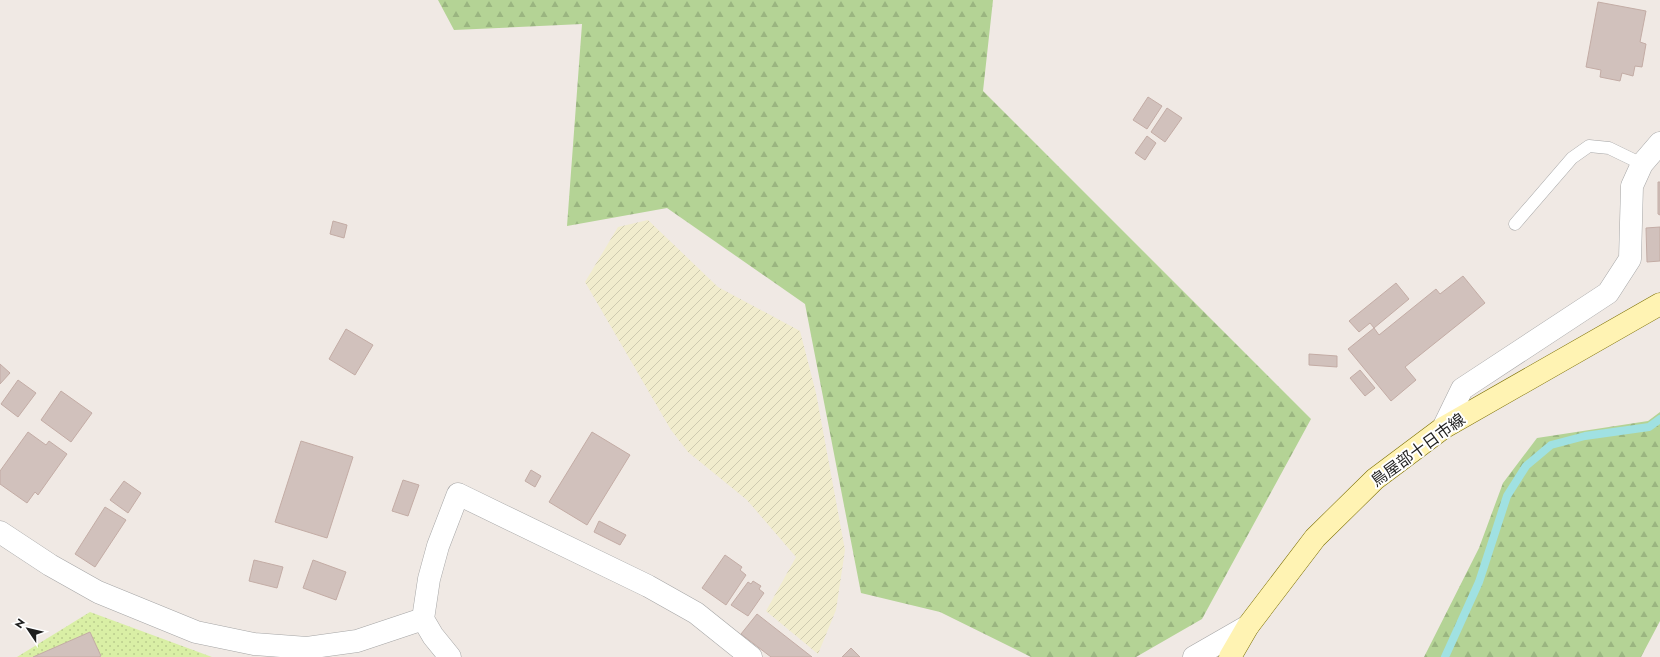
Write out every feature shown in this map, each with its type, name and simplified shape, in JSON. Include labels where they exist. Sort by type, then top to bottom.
[{"type":"main road","name":"鳥屋部十日市線","points":[[1230,657],[1248,626],[1315,538],[1375,479],[1443,428],[1660,304]]},
{"type":"street","points":[[1443,428],[1462,389],[1608,293],[1630,259],[1632,186],[1642,164],[1660,143]]},
{"type":"street","points":[[450,657],[433,636],[422,619],[429,579],[438,546],[458,494],[655,590],[696,612],[751,657]]},
{"type":"street","points":[[0,532],[50,565],[98,592],[196,632],[254,644],[306,648],[357,641],[422,619]]},
{"type":"street","points":[[1194,657],[1248,626]]},
{"type":"lane","points":[[1515,224],[1572,158],[1589,146],[1609,148],[1642,164]]},
{"type":"shaded area","points":[[648,220],[718,287],[800,331],[816,393],[845,550],[836,610],[818,654],[766,611],[796,557],[747,500],[688,452],[671,430],[585,282],[618,227]]},
{"type":"green space","points":[[438,0],[993,0],[983,91],[1311,419],[1202,619],[1136,657],[1031,657],[940,612],[861,593],[805,304],[667,208],[567,226],[582,24],[454,30]]},
{"type":"green space","points":[[1660,412],[1660,621],[1641,657],[1424,657],[1479,548],[1503,483],[1537,438],[1648,421]]},
{"type":"green space","points":[[90,612],[212,657],[17,657]]},
{"type":"building","points":[[1598,2],[1646,11],[1640,42],[1646,44],[1642,67],[1635,66],[1633,76],[1622,73],[1620,81],[1600,77],[1601,70],[1586,67]]},
{"type":"building","points":[[1148,97],[1162,106],[1147,129],[1133,120]]},
{"type":"building","points":[[1167,108],[1182,118],[1165,142],[1151,132]]},
{"type":"building","points":[[1147,136],[1156,143],[1145,160],[1135,153]]},
{"type":"building","points":[[1658,182],[1660,182],[1660,215],[1658,214]]},
{"type":"building","points":[[333,221],[347,225],[344,238],[330,234]]},
{"type":"building","points":[[1660,227],[1660,261],[1647,262],[1646,228]]},
{"type":"building","points":[[1463,276],[1485,303],[1405,367],[1416,380],[1391,401],[1348,349],[1374,328],[1379,335],[1436,289],[1440,294]]},
{"type":"building","points":[[1396,283],[1409,299],[1374,328],[1370,323],[1359,332],[1349,321]]},
{"type":"building","points":[[346,329],[373,345],[355,375],[329,359]]},
{"type":"building","points":[[1309,354],[1337,356],[1337,367],[1309,365]]},
{"type":"building","points":[[0,364],[10,373],[0,384]]},
{"type":"building","points":[[1360,370],[1375,388],[1365,396],[1350,378]]},
{"type":"building","points":[[18,380],[36,393],[18,417],[1,404]]},
{"type":"building","points":[[61,391],[92,413],[71,442],[41,420]]},
{"type":"building","points":[[28,432],[46,445],[49,441],[67,454],[38,495],[35,492],[27,503],[0,484],[0,471]]},
{"type":"building","points":[[592,432],[630,455],[587,525],[549,502]]},
{"type":"building","points":[[301,441],[353,457],[327,538],[275,522]]},
{"type":"building","points":[[531,470],[541,476],[535,487],[525,481]]},
{"type":"building","points":[[403,480],[419,485],[408,516],[392,511]]},
{"type":"building","points":[[124,481],[141,493],[128,513],[110,500]]},
{"type":"building","points":[[105,507],[126,520],[95,567],[75,554]]},
{"type":"building","points":[[599,521],[626,535],[620,545],[594,532]]},
{"type":"building","points":[[725,555],[742,567],[740,570],[746,575],[726,605],[702,588]]},
{"type":"building","points":[[254,560],[283,567],[277,588],[249,581]]},
{"type":"building","points":[[313,560],[346,572],[336,600],[303,588]]},
{"type":"building","points":[[753,581],[761,586],[759,589],[764,593],[748,616],[731,605],[748,582],[751,584]]},
{"type":"building","points":[[757,614],[812,657],[771,657],[741,634]]},
{"type":"building","points":[[90,632],[101,656],[99,657],[33,657]]},
{"type":"building","points":[[851,648],[860,657],[842,657]]},
{"type":"waterway","points":[[1445,657],[1479,582],[1507,496],[1526,466],[1551,445],[1585,436],[1649,427],[1660,419]]}]
